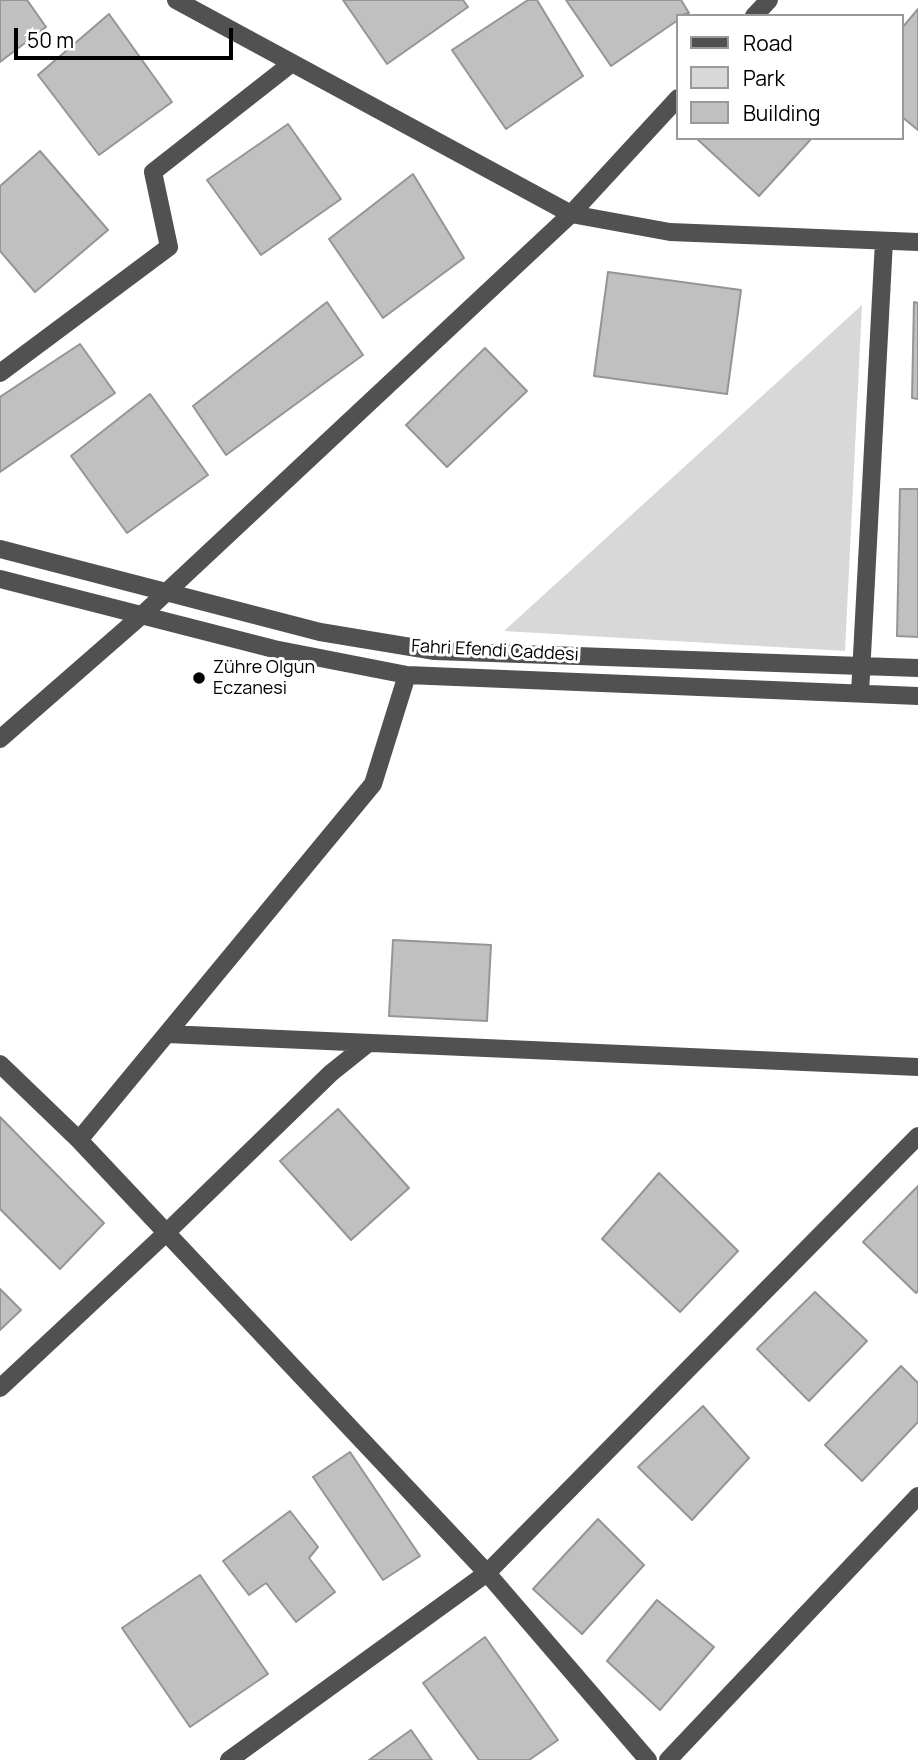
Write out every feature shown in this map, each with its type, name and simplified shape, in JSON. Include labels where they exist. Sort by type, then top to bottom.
[{"type":"street","points":[[176,0],[571,214],[670,232],[918,242]]},
{"type":"street","points":[[756,14],[769,0]]},
{"type":"street","points":[[0,373],[169,247],[153,172],[292,63]]},
{"type":"street","points":[[0,739],[142,615],[571,214],[676,100]]},
{"type":"street","points":[[860,693],[884,241]]},
{"type":"street","name":"Fahri Efendi Caddesi","points":[[0,550],[320,632],[435,651],[918,668]]},
{"type":"street","name":"Fahri Efendi Caddesi","points":[[0,579],[274,649],[407,675],[918,696]]},
{"type":"street","points":[[79,1140],[373,784],[407,675]]},
{"type":"street","points":[[167,1034],[366,1045],[918,1067]]},
{"type":"street","points":[[0,1388],[165,1234],[331,1073],[366,1045]]},
{"type":"street","points":[[0,1064],[79,1140],[487,1573],[648,1760]]},
{"type":"street","points":[[229,1760],[487,1573],[918,1136]]},
{"type":"street","points":[[668,1760],[918,1496]]},
{"type":"green space","points":[[862,305],[845,651],[504,631]]},
{"type":"building","points":[[0,0],[27,0],[46,27],[0,62]]},
{"type":"building","points":[[343,0],[463,0],[468,7],[387,64]]},
{"type":"building","points":[[528,0],[537,0],[583,76],[506,129],[452,50]]},
{"type":"building","points":[[566,0],[681,0],[689,13],[676,14],[676,21],[611,66]]},
{"type":"building","points":[[918,9],[918,130],[904,119],[904,26]]},
{"type":"building","points":[[109,14],[172,102],[99,155],[38,75]]},
{"type":"building","points":[[288,124],[341,199],[261,255],[207,180]]},
{"type":"building","points":[[698,140],[810,140],[759,196]]},
{"type":"building","points":[[40,151],[108,230],[35,292],[0,251],[0,186]]},
{"type":"building","points":[[413,174],[464,258],[383,318],[329,239]]},
{"type":"building","points":[[608,272],[741,290],[727,394],[594,376]]},
{"type":"building","points":[[327,302],[363,355],[226,455],[193,406]]},
{"type":"building","points":[[914,302],[918,303],[918,399],[912,398]]},
{"type":"building","points":[[80,344],[115,393],[0,472],[0,397]]},
{"type":"building","points":[[485,348],[527,391],[447,467],[406,425]]},
{"type":"building","points":[[150,394],[208,475],[127,533],[71,456]]},
{"type":"building","points":[[900,489],[918,489],[918,637],[897,636]]},
{"type":"building","points":[[393,940],[491,945],[487,1021],[389,1016]]},
{"type":"building","points":[[338,1109],[409,1188],[351,1240],[280,1161]]},
{"type":"building","points":[[0,1117],[104,1223],[60,1269],[0,1209]]},
{"type":"building","points":[[659,1173],[738,1251],[680,1312],[602,1239]]},
{"type":"building","points":[[918,1186],[918,1291],[916,1293],[863,1242]]},
{"type":"building","points":[[0,1289],[21,1310],[0,1330]]},
{"type":"building","points":[[815,1292],[867,1341],[809,1401],[757,1349]]},
{"type":"building","points":[[901,1366],[918,1383],[918,1422],[862,1481],[825,1445]]},
{"type":"building","points":[[703,1406],[749,1458],[692,1520],[638,1467]]},
{"type":"building","points":[[350,1452],[420,1556],[383,1580],[313,1477]]},
{"type":"building","points":[[290,1511],[318,1547],[309,1558],[335,1592],[296,1622],[266,1583],[249,1595],[223,1561]]},
{"type":"building","points":[[598,1519],[644,1565],[582,1634],[533,1589]]},
{"type":"building","points":[[200,1575],[268,1674],[190,1727],[122,1628]]},
{"type":"building","points":[[657,1600],[714,1647],[660,1710],[607,1661]]},
{"type":"building","points":[[485,1637],[558,1740],[529,1760],[479,1760],[423,1683]]},
{"type":"building","points":[[411,1730],[432,1760],[369,1760]]},
{"type":"place","name":"Zühre Olgun Eczanesi","points":[[199,678]]}]
